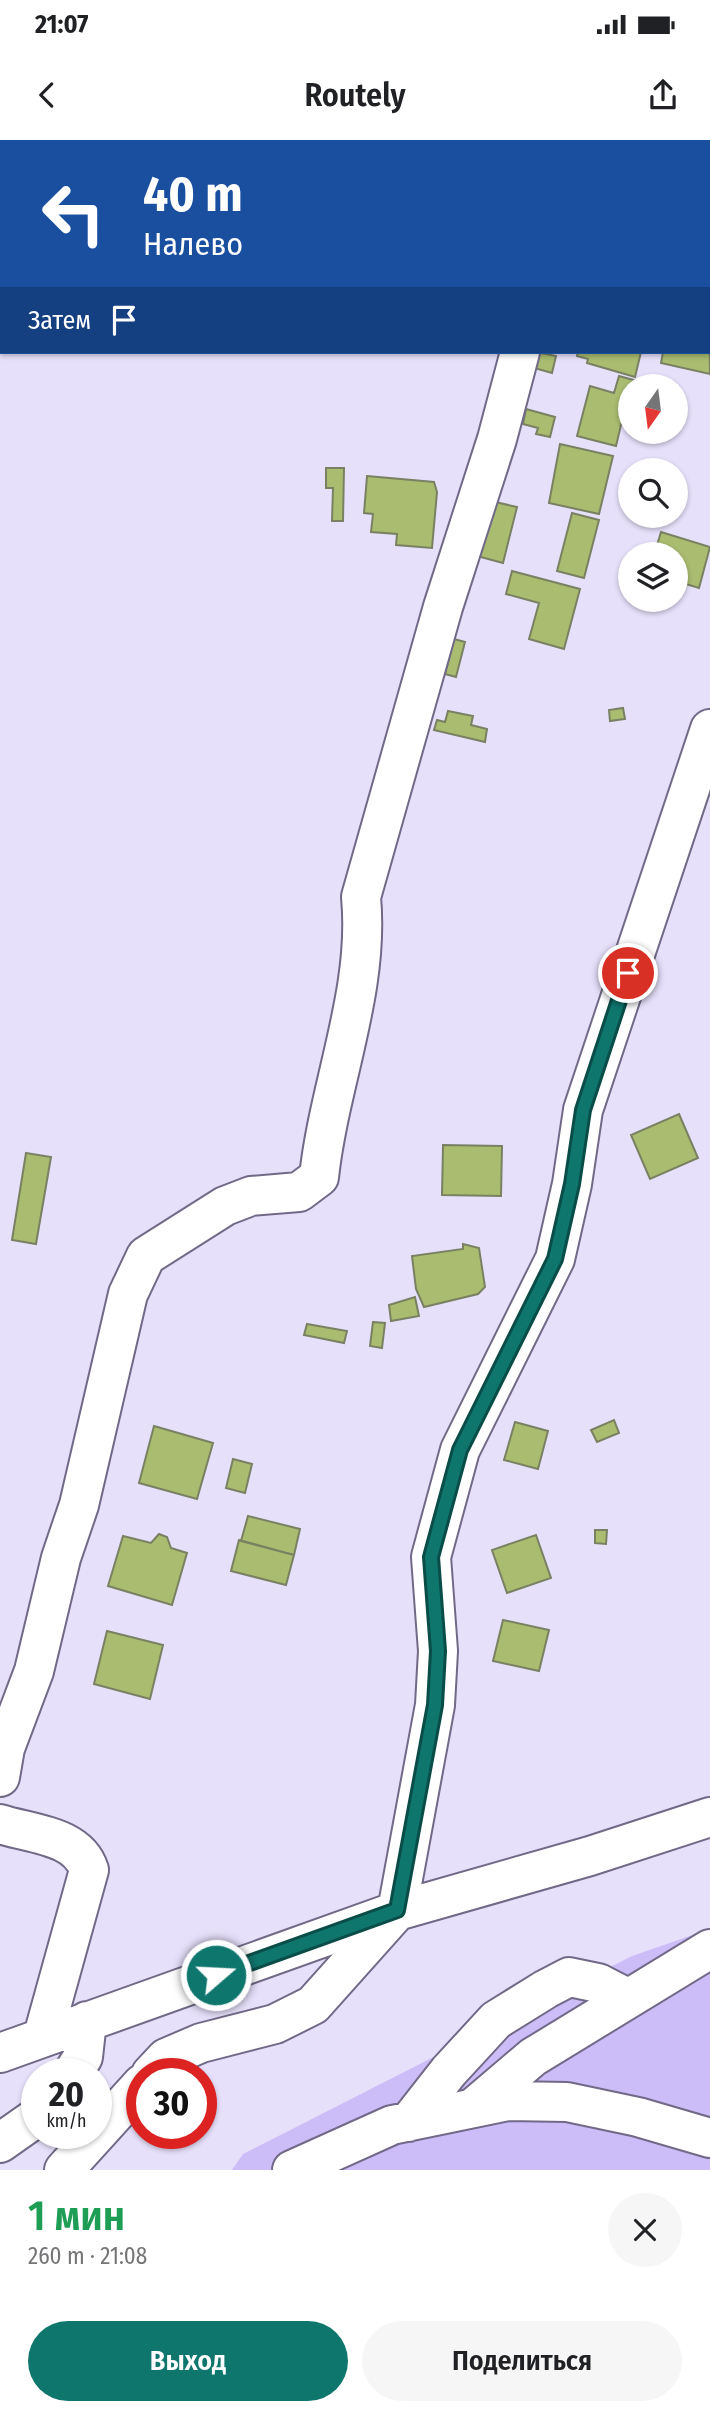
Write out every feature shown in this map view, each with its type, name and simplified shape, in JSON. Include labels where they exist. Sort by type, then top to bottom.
[{"type":"street","points":[[0,1777],[5,1748],[34,1671],[61,1558],[79,1505],[128,1294],[146,1256],[225,1206],[251,1196],[299,1192],[319,1177],[323,1141],[358,984],[364,931],[361,897],[443,607],[497,439],[519,354]]},
{"type":"street","points":[[168,2058],[201,2043],[266,2027],[313,2005],[397,1910],[435,1705],[438,1651],[431,1557],[460,1450],[555,1259],[572,1184],[583,1110],[710,729]]},
{"type":"street","points":[[0,2053],[397,1910],[590,1856],[710,1817]]},
{"type":"street","points":[[0,1824],[69,1844],[84,1856],[89,1870],[43,2036]]},
{"type":"street","points":[[474,2108],[533,2057],[710,1949]]},
{"type":"street","points":[[409,2122],[449,2071],[496,2021],[545,1989],[569,1978],[598,1983],[627,1998]]},
{"type":"street","points":[[82,2058],[87,2021]]},
{"type":"street","points":[[292,2170],[392,2125],[508,2101],[567,2102],[638,2117],[710,2138]]},
{"type":"street","points":[[64,2170],[126,2102]]},
{"type":"street","points":[[0,2143],[21,2128]]},
{"type":"shaded area","points":[[710,1929],[710,2170],[232,2170],[243,2154],[632,1956]]},
{"type":"building","points":[[535,354],[556,356],[552,373],[531,367]]},
{"type":"building","points":[[578,354],[641,354],[636,374],[625,374],[587,363],[588,359]]},
{"type":"building","points":[[663,354],[710,354],[710,374],[661,363]]},
{"type":"building","points":[[618,379],[616,446],[577,436],[590,386],[614,393]]},
{"type":"building","points":[[526,409],[555,417],[550,437],[536,434],[538,428],[523,424]]},
{"type":"building","points":[[560,444],[613,456],[599,514],[549,503]]},
{"type":"building","points":[[326,468],[344,468],[343,521],[332,521],[333,488],[326,488]]},
{"type":"building","points":[[367,476],[434,482],[437,492],[432,548],[396,545],[397,534],[371,532],[373,514],[364,513]]},
{"type":"building","points":[[491,501],[517,507],[503,563],[477,556]]},
{"type":"building","points":[[572,513],[599,520],[584,578],[557,571]]},
{"type":"building","points":[[661,532],[710,547],[699,588],[688,585],[688,542],[658,542]]},
{"type":"building","points":[[512,571],[580,589],[564,649],[529,639],[539,603],[506,594]]},
{"type":"building","points":[[454,639],[465,642],[456,677],[445,674]]},
{"type":"building","points":[[623,708],[625,719],[610,721],[609,710]]},
{"type":"building","points":[[448,711],[473,716],[471,725],[487,729],[485,742],[434,730],[437,720],[445,722]]},
{"type":"building","points":[[679,1114],[698,1158],[650,1179],[631,1135]]},
{"type":"building","points":[[443,1145],[502,1146],[501,1196],[442,1195]]},
{"type":"building","points":[[26,1153],[51,1157],[36,1244],[12,1240]]},
{"type":"building","points":[[463,1244],[479,1248],[485,1287],[478,1294],[424,1307],[416,1289],[412,1256],[463,1249]]},
{"type":"building","points":[[415,1297],[419,1316],[391,1321],[389,1305]]},
{"type":"building","points":[[373,1322],[385,1323],[382,1348],[370,1346]]},
{"type":"building","points":[[307,1324],[347,1331],[344,1343],[304,1335]]},
{"type":"building","points":[[614,1420],[619,1433],[597,1442],[591,1430]]},
{"type":"building","points":[[515,1422],[548,1431],[538,1469],[504,1460]]},
{"type":"building","points":[[154,1426],[213,1443],[197,1499],[139,1483]]},
{"type":"building","points":[[233,1459],[252,1464],[245,1493],[226,1488]]},
{"type":"building","points":[[248,1516],[300,1529],[294,1555],[241,1541]]},
{"type":"building","points":[[595,1530],[607,1530],[606,1544],[595,1543]]},
{"type":"building","points":[[159,1534],[167,1537],[171,1548],[187,1553],[172,1605],[108,1586],[123,1536],[151,1543]]},
{"type":"building","points":[[536,1535],[551,1578],[507,1593],[492,1550]]},
{"type":"building","points":[[239,1540],[294,1555],[286,1585],[231,1571]]},
{"type":"building","points":[[503,1620],[549,1630],[539,1671],[493,1661]]},
{"type":"building","points":[[107,1631],[163,1645],[150,1699],[94,1684]]},
{"type":"route","points":[[216,1975],[397,1910],[435,1705],[438,1651],[431,1557],[460,1450],[555,1259],[572,1184],[583,1110],[628,973]]}]
